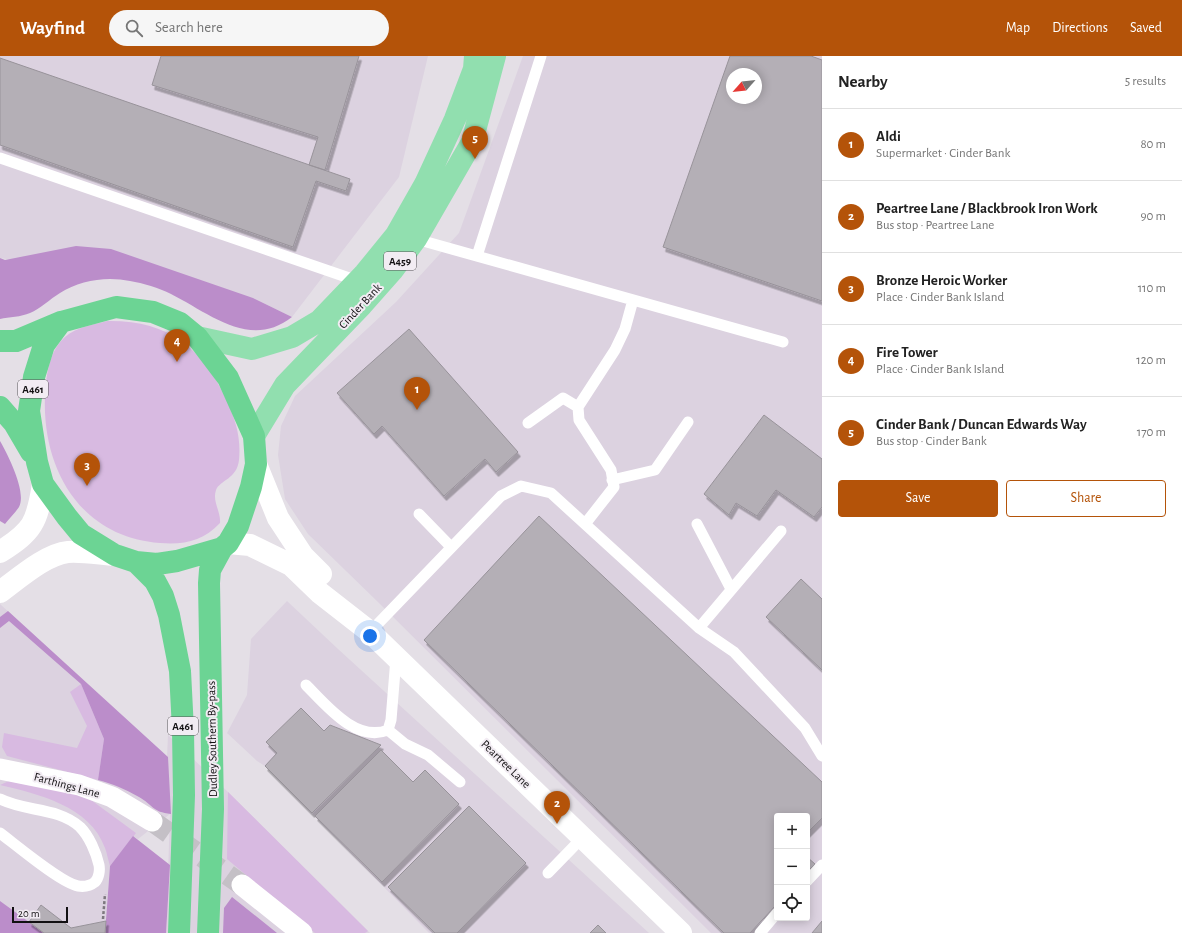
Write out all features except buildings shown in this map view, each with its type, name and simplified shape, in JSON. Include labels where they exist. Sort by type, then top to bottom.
[{"type":"highway","name":"A461","points":[[0,341],[16,341],[61,322],[116,307],[153,312],[180,324],[197,337],[228,378],[254,436],[256,464],[246,506],[238,526],[225,546],[177,561],[157,564],[136,562],[114,555],[81,534],[43,484],[37,462],[29,411],[34,377],[44,345],[61,322]]},
{"type":"highway","name":"A461","points":[[0,407],[14,423],[37,462]]},
{"type":"highway","name":"Dudley Southern By-pass","points":[[208,933],[213,809],[208,583],[210,570],[225,546]]},
{"type":"highway","name":"A461","points":[[136,562],[151,576],[163,596],[169,615],[180,671],[184,795],[179,933]]},
{"type":"main road","name":"Cinder Bank","points":[[197,337],[252,348],[292,337],[319,321],[358,280],[396,235],[425,184],[455,119],[474,69],[475,56]]},
{"type":"main road","name":"Cinder Bank","points":[[254,436],[284,385],[362,305],[393,270],[416,239],[472,142],[495,56]]},
{"type":"street","name":"Peartree Lane","points":[[256,464],[278,518],[298,550],[327,580],[368,631]]},
{"type":"street","points":[[0,552],[21,538],[32,525],[40,504],[43,484]]},
{"type":"street","name":"Peartree Lane","points":[[225,546],[250,545],[291,564],[320,593],[368,631],[681,933]]},
{"type":"street","points":[[0,592],[46,560],[68,552],[114,555]]},
{"type":"street","name":"Farthings Lane","points":[[0,769],[79,786],[112,797],[152,821]]},
{"type":"street","points":[[242,885],[302,933]]},
{"type":"lane","points":[[477,256],[541,56]]},
{"type":"lane","points":[[0,158],[358,280]]},
{"type":"lane","points":[[416,239],[783,342]]},
{"type":"lane","points":[[585,524],[614,487],[611,470],[579,420],[578,407],[616,350],[625,329],[633,300]]},
{"type":"lane","points":[[528,423],[562,398],[578,407]]},
{"type":"lane","points":[[612,480],[655,470],[688,422]]},
{"type":"lane","points":[[368,631],[501,496],[521,486],[551,493],[699,628],[734,652],[806,728],[822,756]]},
{"type":"lane","points":[[419,514],[451,548]]},
{"type":"lane","points":[[697,524],[731,589]]},
{"type":"lane","points":[[699,628],[780,531]]},
{"type":"lane","points":[[388,730],[391,720],[396,658]]},
{"type":"lane","points":[[306,685],[337,715],[350,725],[368,732],[380,733],[388,730]]},
{"type":"lane","points":[[388,730],[405,744],[428,755],[460,782]]},
{"type":"lane","points":[[0,799],[8,803],[62,815],[80,828],[90,841],[97,858],[100,869],[97,880],[90,886],[78,886],[65,882],[0,833]]},
{"type":"lane","points":[[548,873],[582,838]]},
{"type":"lane","points":[[810,878],[822,865]]},
{"type":"lane","points":[[760,933],[774,917]]},
{"type":"shaded area","points":[[0,56],[428,56],[399,177],[292,317],[253,298],[0,258]]},
{"type":"shaded area","points":[[523,56],[822,56],[822,933],[711,933],[308,534],[285,499],[278,455],[281,426],[295,396],[396,302],[459,233]]},
{"type":"shaded area","points":[[76,246],[111,249],[253,298],[292,317],[276,326],[261,330],[245,329],[230,325],[171,294],[151,286],[135,282],[103,279],[76,285],[60,293],[30,313],[0,319],[0,258],[5,260]]},
{"type":"shaded area","points":[[107,321],[148,325],[180,340],[194,352],[206,366],[217,382],[230,408],[235,423],[239,444],[238,466],[232,475],[216,490],[215,499],[220,523],[200,538],[177,543],[160,543],[132,538],[108,528],[88,513],[71,495],[59,473],[50,449],[46,423],[45,396],[49,364],[55,349],[65,337],[90,325]]},
{"type":"shaded area","points":[[0,441],[16,474],[21,492],[19,507],[5,524],[0,521]]},
{"type":"shaded area","points":[[287,601],[649,933],[429,933],[265,766],[257,761],[227,733],[247,695],[251,639]]},
{"type":"shaded area","points":[[0,604],[167,757],[168,735],[228,792],[370,933],[166,933],[170,814],[138,839],[133,836],[110,866],[105,933],[0,933]]},
{"type":"shaded area","points":[[8,611],[168,757],[171,814],[160,812],[134,794],[98,780],[104,739],[81,684],[9,621],[0,628],[0,617]]},
{"type":"shaded area","points":[[81,684],[104,739],[98,780],[7,756],[2,747],[4,733],[77,748],[87,726],[70,692]]},
{"type":"shaded area","points":[[9,781],[72,793],[91,800],[136,833],[110,866],[105,848],[98,834],[88,822],[61,804],[30,793],[0,785]]},
{"type":"shaded area","points":[[228,792],[368,931],[365,933],[315,933],[227,859]]},
{"type":"shaded area","points":[[133,836],[170,865],[166,933],[105,933],[110,866]]},
{"type":"shaded area","points":[[232,897],[277,933],[223,933],[224,908]]},
{"type":"shaded area","points":[[0,901],[44,933],[0,933]]},
{"type":"tunnel","points":[[152,821],[242,885]]},
{"type":"place","name":"Cinder Bank / Duncan Edwards Way","points":[[475,159]]},
{"type":"place","name":"Fire Tower","points":[[177,362]]},
{"type":"place","name":"Aldi","points":[[417,410]]},
{"type":"place","name":"Bronze Heroic Worker","points":[[87,486]]},
{"type":"place","name":"Peartree Lane / Blackbrook Iron Work","points":[[557,824]]}]
